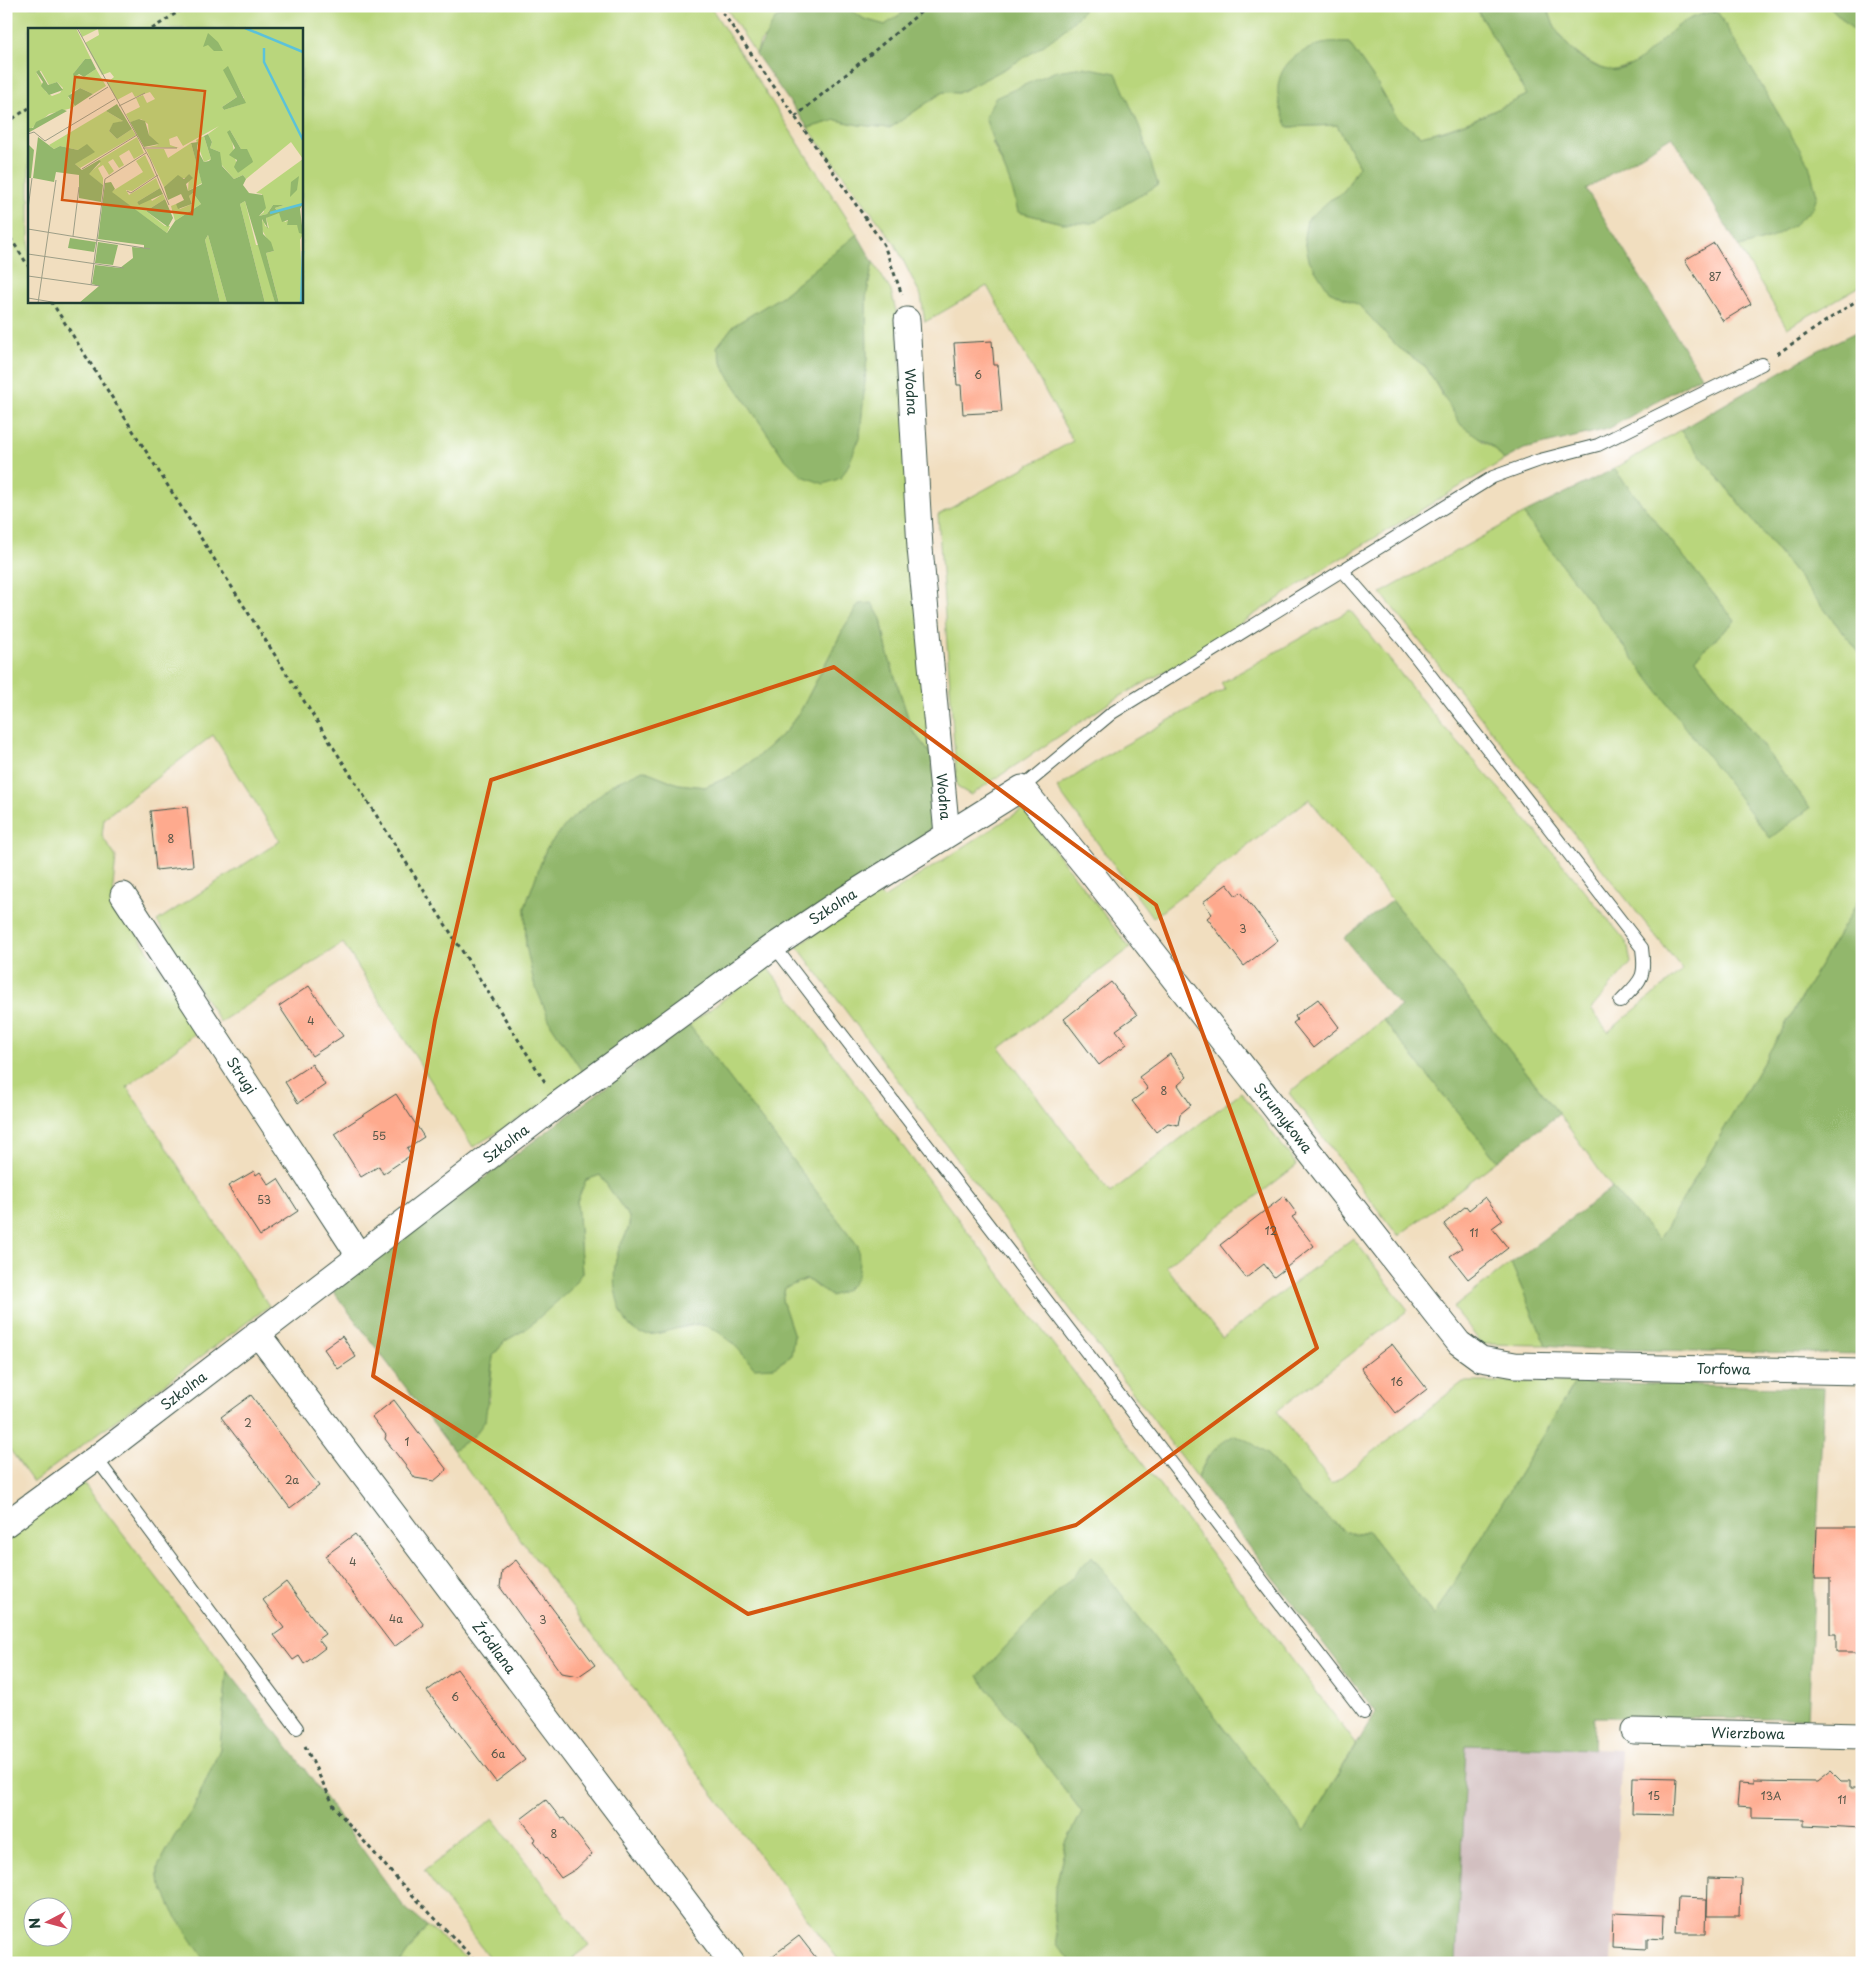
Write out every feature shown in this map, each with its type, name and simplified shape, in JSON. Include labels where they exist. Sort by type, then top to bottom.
[{"type":"street","name":"Wodna","points":[[907,320],[920,548],[947,834]]},
{"type":"street","name":"Szkolna","points":[[6,1524],[96,1458],[558,1104],[774,946],[947,834],[1022,788]]},
{"type":"street","name":"Strumykowa","points":[[1022,788],[1095,878],[1460,1343],[1481,1359],[1515,1365],[1587,1367]]},
{"type":"street","name":"Strugi","points":[[123,895],[360,1257]]},
{"type":"street","name":"Źródlana","points":[[257,1333],[732,1963]]},
{"type":"street","name":"Torfowa","points":[[1587,1367],[1862,1372]]},
{"type":"street","name":"Wierzbowa","points":[[1634,1731],[1862,1736]]},
{"type":"lane","points":[[1022,788],[1112,713],[1493,477],[1540,460],[1598,446],[1762,364]]},
{"type":"lane","points":[[1342,570],[1403,640],[1642,948],[1645,970],[1639,982],[1620,1002]]},
{"type":"lane","points":[[774,946],[1364,1713]]},
{"type":"lane","points":[[96,1458],[297,1728]]},
{"type":"path","points":[[154,28],[187,6]]},
{"type":"path","points":[[718,6],[884,245],[901,286],[907,320]]},
{"type":"path","points":[[795,117],[928,6]]},
{"type":"path","points":[[6,123],[28,109]]},
{"type":"path","points":[[6,231],[28,265]]},
{"type":"path","points":[[1762,364],[1862,297]]},
{"type":"path","points":[[52,302],[558,1104]]},
{"type":"path","points":[[297,1728],[335,1808],[397,1880],[478,1963]]},
{"type":"highlighted area","points":[[834,667],[1156,905],[1317,1348],[1076,1525],[748,1614],[373,1376],[435,1020],[491,780]]},
{"type":"shaded area","points":[[1466,1745],[1622,1750],[1611,1963],[1456,1963]]},
{"type":"green space","points":[[6,6],[710,6],[857,234],[782,296],[733,326],[717,347],[725,371],[784,458],[860,436],[867,358],[866,298],[873,262],[891,291],[896,311],[932,756],[912,730],[888,655],[881,619],[859,604],[845,626],[801,710],[786,731],[756,758],[731,776],[705,787],[678,784],[643,770],[593,800],[568,822],[546,849],[525,907],[526,946],[551,1024],[585,1076],[565,1091],[473,1147],[343,943],[220,1022],[157,921],[280,841],[213,735],[104,818],[102,836],[116,857],[113,886],[115,900],[200,1030],[127,1087],[269,1306],[33,1482],[6,1444]]},
{"type":"green space","points":[[725,6],[806,6],[791,12],[760,42],[756,54]]},
{"type":"green space","points":[[806,6],[848,8],[864,19],[885,25],[912,6],[1086,6],[1061,32],[1028,56],[958,93],[943,92],[890,128],[859,125],[836,120],[808,128],[756,54],[775,19]]},
{"type":"green space","points":[[841,6],[912,6],[885,25],[864,19],[848,8]]},
{"type":"green space","points":[[1086,6],[1475,6],[1527,95],[1461,124],[1420,136],[1396,117],[1377,83],[1349,43],[1324,44],[1304,52],[1289,127],[1337,125],[1359,166],[1343,193],[1330,200],[1329,291],[1359,305],[1398,347],[1426,367],[1442,395],[1482,441],[1494,448],[1504,460],[1328,566],[1180,663],[1112,701],[971,795],[957,787],[938,515],[1073,441],[987,286],[925,322],[921,296],[895,244],[808,128],[836,120],[859,125],[890,128],[943,92],[958,93],[1027,56],[1061,32]],"holes":[[[992,142],[1062,223],[1018,212],[1014,189]]]},
{"type":"green space","points":[[1475,6],[1548,6],[1555,27],[1567,45],[1593,65],[1608,70],[1632,65],[1687,20],[1717,11],[1809,165],[1817,195],[1813,208],[1795,224],[1771,238],[1739,247],[1672,136],[1586,189],[1701,376],[1608,429],[1524,449],[1504,460],[1494,448],[1461,425],[1426,367],[1398,347],[1359,305],[1329,291],[1309,260],[1304,236],[1307,220],[1330,200],[1343,193],[1359,166],[1337,125],[1288,127],[1282,112],[1278,87],[1286,65],[1295,57],[1322,44],[1349,43],[1377,83],[1396,117],[1420,136],[1488,114],[1527,95]]},
{"type":"green space","points":[[1548,6],[1829,6],[1862,38],[1862,285],[1787,328],[1739,247],[1771,238],[1653,50],[1635,64],[1609,72],[1588,61],[1570,47],[1556,29]]},
{"type":"green space","points":[[1829,6],[1862,6],[1862,38]]},
{"type":"green space","points":[[1083,67],[1116,73],[1140,128],[1158,185],[1093,223],[1062,223],[1018,212],[1012,187],[985,117],[995,98],[1056,71]]},
{"type":"green space","points":[[857,234],[873,262],[866,298],[867,358],[860,436],[849,464],[841,478],[824,484],[802,476],[784,458],[725,371],[717,347],[733,326],[782,296]]},
{"type":"green space","points":[[1862,329],[1862,656],[1680,430],[1817,351]]},
{"type":"green space","points":[[1680,430],[1862,656],[1862,894],[1659,1240],[1612,1188],[1559,1114],[1392,900],[1309,799],[1153,918],[1057,788],[1105,756],[1225,689],[1221,683],[1350,610],[1435,717],[1519,811],[1624,939],[1628,947],[1631,963],[1591,1009],[1608,1032],[1683,970],[1381,593],[1523,514],[1771,837],[1810,808],[1695,658],[1735,621],[1614,469]]},
{"type":"green space","points":[[1614,469],[1735,621],[1695,658],[1810,808],[1770,838],[1523,514]]},
{"type":"green space","points":[[872,603],[881,619],[888,655],[912,730],[932,756],[937,817],[933,827],[911,846],[585,1076],[551,1024],[534,983],[526,946],[525,907],[546,849],[568,822],[611,785],[643,770],[678,784],[705,787],[731,776],[756,758],[786,731],[801,710],[845,626],[859,604]]},
{"type":"green space","points":[[1023,809],[1130,948],[1000,1048],[1110,1193],[1241,1092],[1297,1165],[1166,1266],[1222,1338],[1353,1238],[1408,1310],[1277,1411],[1332,1484],[1463,1382],[1575,1382],[1434,1616],[1368,1531],[1359,1534],[1346,1532],[1303,1497],[1268,1455],[1208,1456],[1197,1478],[797,946],[877,893],[884,898]]},
{"type":"green space","points":[[1862,894],[1862,1354],[1593,1349],[1546,1345],[1511,1263],[1612,1188],[1659,1240]]},
{"type":"green space","points":[[1392,900],[1559,1114],[1497,1161],[1383,1020],[1401,1006],[1390,996],[1344,938]]},
{"type":"green space","points":[[767,967],[1356,1744],[1304,1833],[1092,1557],[978,1676],[1082,1812],[1066,1843],[1055,1890],[1054,1919],[1057,1944],[1071,1963],[841,1963],[453,1450],[475,1435],[489,1402],[493,1356],[505,1341],[526,1329],[582,1273],[577,1201],[586,1180],[600,1175],[629,1217],[628,1229],[617,1254],[615,1278],[622,1310],[627,1321],[634,1328],[650,1332],[695,1325],[706,1326],[716,1330],[728,1339],[754,1367],[774,1367],[791,1356],[794,1336],[782,1300],[785,1288],[807,1279],[818,1288],[858,1246],[689,1025]]},
{"type":"green space","points":[[1383,1020],[1497,1161],[1398,1236],[1289,1093]]},
{"type":"green space","points":[[689,1025],[858,1246],[859,1264],[856,1278],[848,1288],[831,1296],[807,1279],[785,1288],[782,1300],[794,1336],[791,1356],[774,1367],[754,1368],[728,1340],[709,1327],[697,1325],[657,1334],[644,1334],[633,1329],[624,1317],[615,1289],[616,1262],[619,1247],[628,1231],[629,1217],[600,1175],[586,1180],[577,1201],[582,1273],[570,1290],[526,1329],[505,1341],[493,1356],[485,1421],[475,1435],[453,1450],[333,1291]]},
{"type":"green space","points":[[1511,1263],[1546,1345],[1482,1344],[1453,1308]]},
{"type":"green space","points":[[1575,1382],[1824,1388],[1808,1718],[1594,1717],[1593,1749],[1466,1745],[1456,1963],[1071,1963],[1057,1944],[1054,1919],[1055,1890],[1066,1843],[1082,1812],[978,1676],[1092,1556],[1304,1832],[1376,1712],[1197,1478],[1204,1464],[1221,1443],[1235,1435],[1249,1441],[1268,1455],[1303,1497],[1346,1532],[1359,1534],[1368,1531],[1434,1616]]},
{"type":"green space","points":[[82,1481],[227,1670],[220,1749],[193,1809],[174,1837],[158,1867],[158,1878],[207,1963],[6,1963],[6,1538]]},
{"type":"green space","points":[[227,1670],[300,1763],[404,1907],[427,1926],[400,1963],[207,1963],[174,1913],[158,1878],[158,1867],[174,1837],[193,1809],[220,1749]]},
{"type":"green space","points":[[493,1819],[589,1945],[566,1963],[493,1963],[424,1871]]},
{"type":"green space","points":[[427,1926],[466,1958],[469,1963],[400,1963]]},
{"type":"building","points":[[1714,243],[1751,304],[1723,321],[1685,260]]},
{"type":"building","points":[[992,341],[994,365],[998,365],[1002,412],[963,414],[961,385],[957,385],[954,343]]},
{"type":"building","points":[[187,807],[193,866],[156,870],[150,811]]},
{"type":"building","points":[[1227,884],[1236,896],[1241,892],[1278,940],[1244,966],[1207,918],[1212,914],[1203,902]]},
{"type":"building","points":[[1111,982],[1137,1015],[1116,1030],[1127,1044],[1099,1065],[1064,1019]]},
{"type":"building","points":[[309,986],[343,1036],[312,1056],[279,1006]]},
{"type":"building","points":[[1318,999],[1339,1027],[1313,1048],[1293,1023],[1297,1020],[1295,1016]]},
{"type":"building","points":[[1170,1054],[1187,1077],[1178,1085],[1191,1105],[1180,1114],[1178,1125],[1168,1123],[1156,1132],[1132,1101],[1148,1089],[1139,1077]]},
{"type":"building","points":[[312,1064],[325,1085],[298,1103],[285,1082]]},
{"type":"building","points":[[396,1094],[424,1137],[407,1148],[411,1155],[383,1174],[379,1166],[361,1177],[334,1134]]},
{"type":"building","points":[[254,1171],[256,1175],[260,1172],[269,1185],[278,1179],[298,1211],[260,1236],[228,1186]]},
{"type":"building","points":[[1284,1196],[1297,1214],[1292,1217],[1314,1246],[1274,1277],[1264,1264],[1246,1278],[1220,1245]]},
{"type":"building","points":[[1485,1197],[1503,1220],[1492,1228],[1508,1248],[1468,1279],[1450,1256],[1462,1248],[1444,1224],[1466,1206],[1469,1210]]},
{"type":"building","points":[[342,1336],[356,1357],[338,1369],[324,1349]]},
{"type":"building","points":[[1392,1344],[1427,1389],[1396,1413],[1361,1368]]},
{"type":"building","points":[[251,1395],[319,1486],[290,1508],[221,1417]]},
{"type":"building","points":[[394,1400],[447,1470],[434,1481],[415,1478],[385,1439],[386,1435],[372,1417]]},
{"type":"building","points":[[1817,1527],[1862,1527],[1862,1652],[1836,1652],[1836,1634],[1830,1634],[1830,1579],[1815,1579]]},
{"type":"building","points":[[355,1534],[424,1625],[394,1647],[325,1556]]},
{"type":"building","points":[[516,1560],[595,1665],[579,1676],[561,1673],[500,1587],[502,1571]]},
{"type":"building","points":[[286,1582],[325,1634],[318,1639],[325,1648],[304,1664],[299,1656],[293,1660],[274,1635],[284,1628],[263,1600]]},
{"type":"building","points":[[457,1669],[525,1760],[496,1782],[427,1691]]},
{"type":"building","points":[[1831,1771],[1841,1781],[1850,1781],[1850,1789],[1862,1789],[1862,1828],[1804,1825],[1804,1819],[1752,1818],[1752,1808],[1737,1807],[1739,1783],[1753,1784],[1753,1781],[1817,1782]]},
{"type":"building","points":[[1633,1777],[1677,1778],[1675,1815],[1632,1814]]},
{"type":"building","points":[[546,1800],[561,1819],[564,1818],[592,1854],[576,1869],[561,1878],[533,1841],[536,1839],[521,1819]]},
{"type":"building","points":[[1708,1878],[1741,1879],[1740,1916],[1707,1916]]},
{"type":"building","points":[[1678,1898],[1707,1899],[1706,1933],[1676,1933]]},
{"type":"building","points":[[1613,1913],[1664,1915],[1663,1939],[1647,1938],[1647,1949],[1612,1947]]},
{"type":"building","points":[[799,1936],[820,1963],[763,1963]]}]
